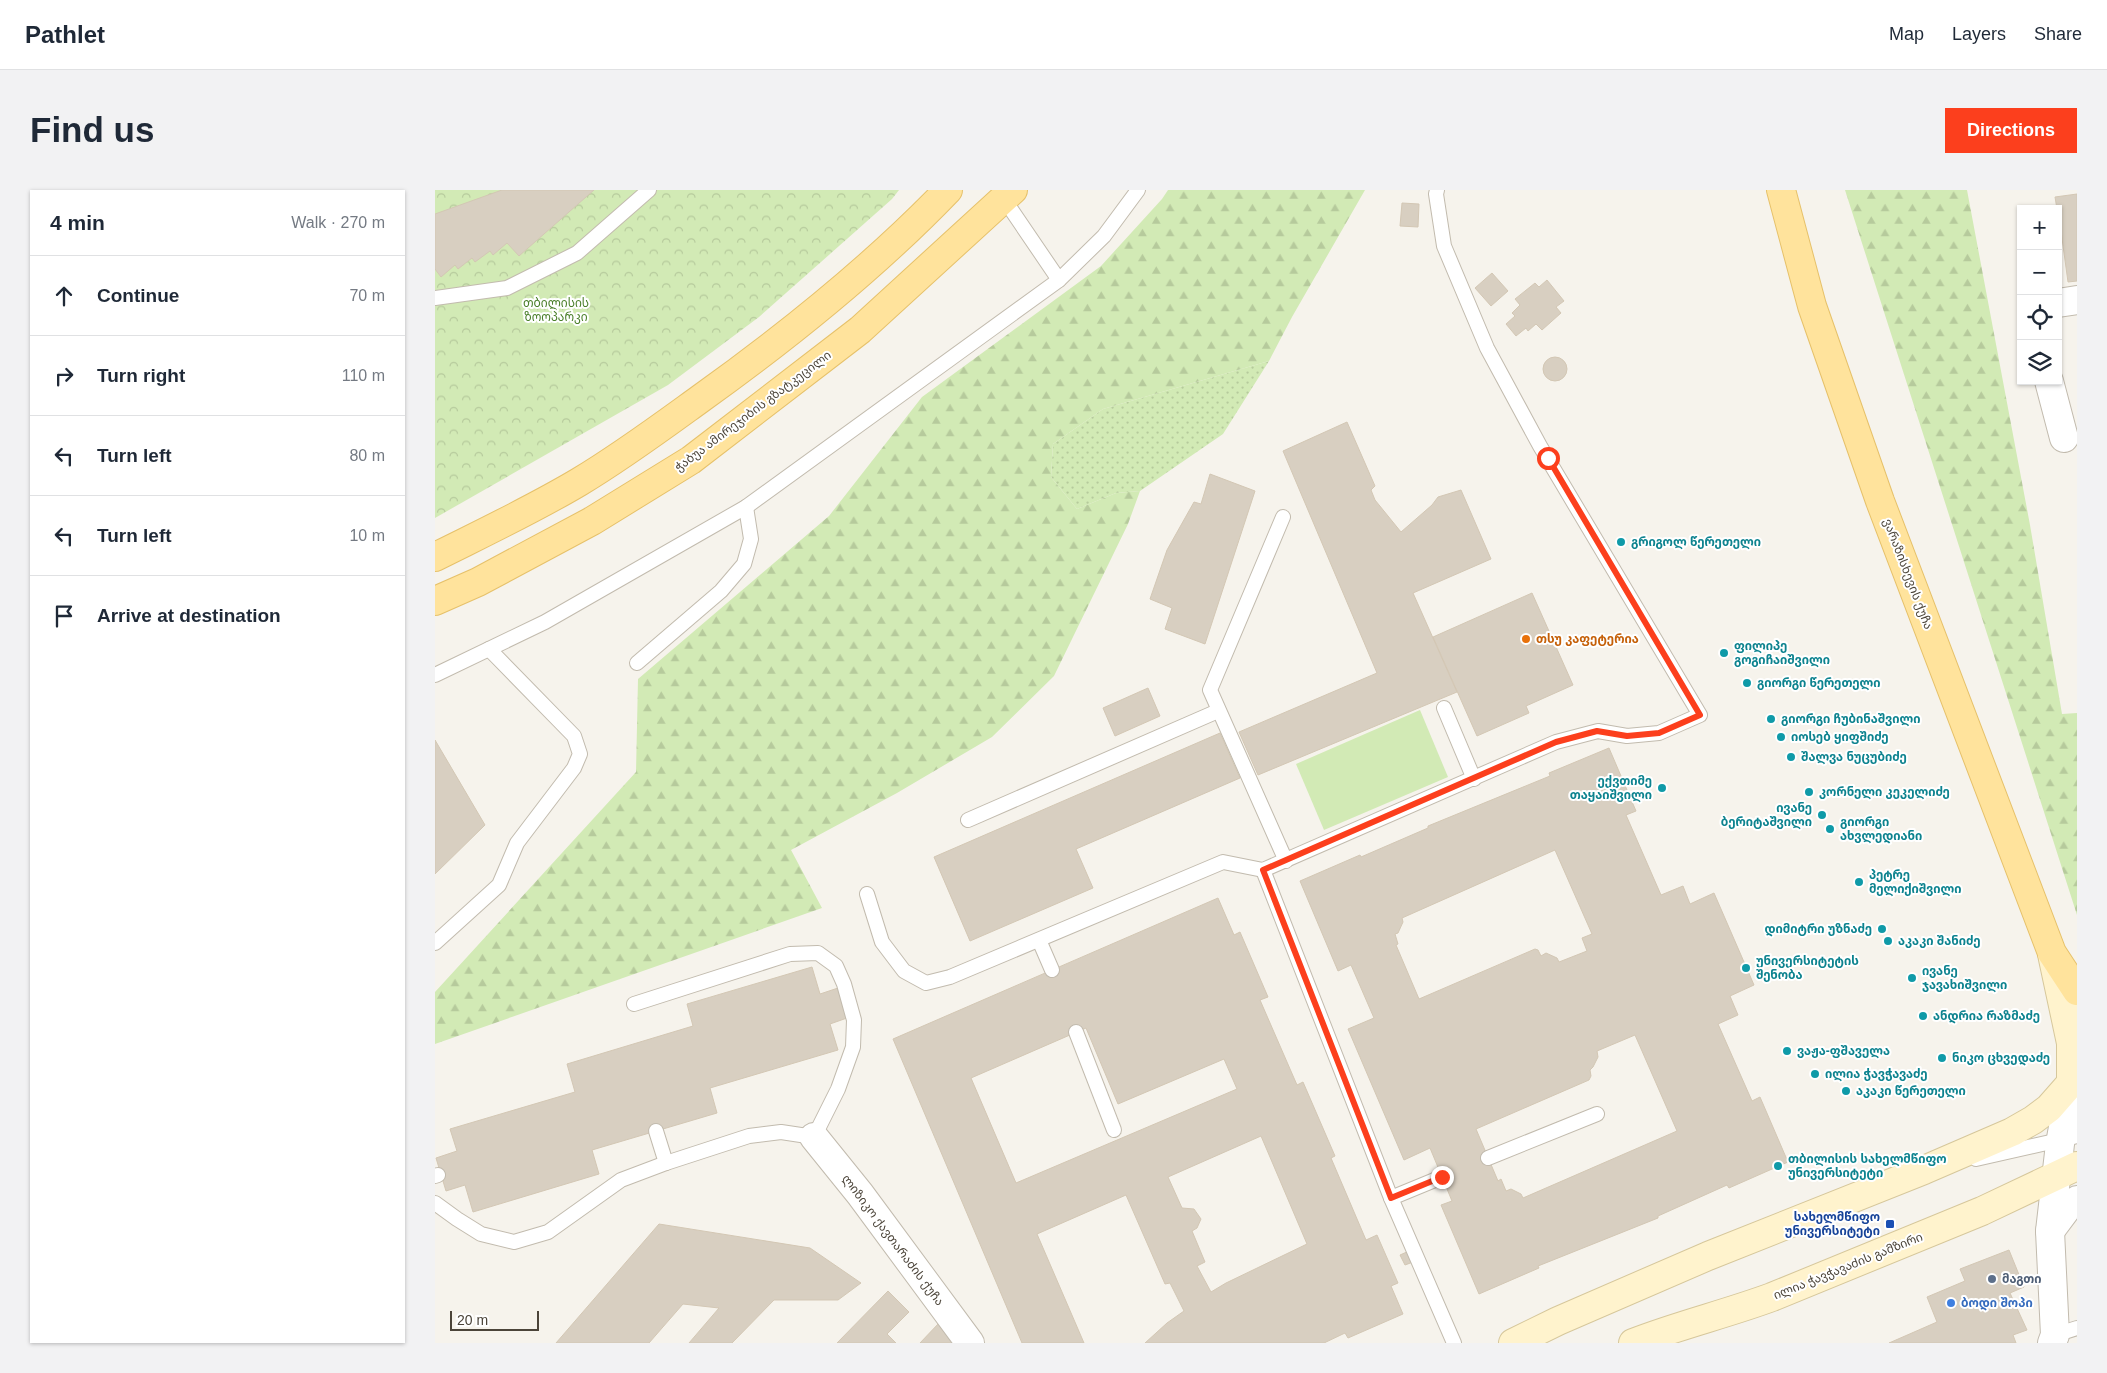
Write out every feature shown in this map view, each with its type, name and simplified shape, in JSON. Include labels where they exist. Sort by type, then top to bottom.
[{"type":"main road","points":[[435,558],[579,482],[649,436],[819,310],[923,216],[948,190]]},
{"type":"main road","name":"ვარაზისხევის ქუჩა","points":[[1781,190],[1812,306],[1880,500],[2052,953],[2071,1043],[2071,1083]]},
{"type":"main road","name":"ჭაბუა ამირეჯიბის გზატკეცილი","points":[[435,601],[478,582],[592,521],[691,460],[860,330],[1009,195]]},
{"type":"main road","name":"ვარაზისხევის ქუჩა","points":[[2052,953],[2077,991]]},
{"type":"main road","points":[[1513,1343],[1558,1321],[1709,1256],[1973,1150],[2033,1120],[2049,1108],[2071,1083]]},
{"type":"main road","name":"ილია ჭავჭავაძის გამზირი","points":[[1633,1343],[1672,1328],[1746,1307],[1772,1297],[1982,1211],[2067,1170]]},
{"type":"street","points":[[2062,302],[2077,300]]},
{"type":"street","points":[[2050,385],[2064,438]]},
{"type":"street","name":"ვარაზისხევის ქუჩა","points":[[2061,1335],[2050,1232],[2067,1170],[2071,1083]]},
{"type":"street","name":"ლიზიკო ქავთარაძის ქუჩა","points":[[815,1137],[970,1343]]},
{"type":"street","points":[[2050,1232],[2068,1207],[2077,1200]]},
{"type":"lane","points":[[435,298],[507,288],[577,253],[649,190]]},
{"type":"lane","points":[[435,675],[545,622],[746,507],[1059,280],[1104,236],[1138,190]]},
{"type":"lane","points":[[867,894],[882,942],[904,971],[926,983],[950,977],[1223,862],[1263,870],[1556,742],[1597,731],[1627,736],[1659,733],[1700,715],[1540,446],[1487,348],[1444,246],[1435,194],[1437,190]]},
{"type":"lane","points":[[1009,195],[1059,280]]},
{"type":"lane","points":[[637,663],[721,591],[744,564],[751,539],[746,507]]},
{"type":"lane","points":[[1283,517],[1210,690],[1286,860]]},
{"type":"lane","points":[[435,943],[499,885],[517,843],[574,768],[580,754],[574,736],[489,649]]},
{"type":"lane","points":[[1444,708],[1474,779]]},
{"type":"lane","points":[[968,820],[1218,711]]},
{"type":"lane","points":[[1263,870],[1391,1198],[1454,1343]]},
{"type":"lane","points":[[1039,940],[1052,970]]},
{"type":"lane","points":[[435,1203],[481,1234],[514,1242],[548,1232],[621,1180],[666,1163],[749,1136],[781,1132],[815,1137],[838,1089],[853,1047],[854,1020],[844,984],[836,966],[818,953],[790,954],[634,1004]]},
{"type":"lane","points":[[1076,1032],[1114,1130]]},
{"type":"lane","points":[[1488,1158],[1597,1114]]},
{"type":"lane","points":[[656,1131],[666,1163]]},
{"type":"lane","points":[[1924,1170],[2069,1139]]},
{"type":"lane","points":[[1391,1198],[1442,1177]]},
{"type":"green space","name":"თბილისის ზოოპარკი","points":[[435,190],[899,190],[892,199],[759,317],[668,385],[435,518]]},
{"type":"green space","points":[[1168,190],[1365,190],[1269,361],[1103,409],[1053,444],[1051,477],[1077,509],[1116,493],[1140,491],[1128,524],[1054,676],[992,737],[897,793],[791,850],[822,908],[435,1044],[435,992],[636,772],[638,679],[829,516],[922,397],[1101,266]]},
{"type":"green space","points":[[1845,190],[1967,190],[2030,525],[2062,714],[2077,713],[2077,915]]},
{"type":"green space","points":[[1269,361],[1223,434],[1140,491],[1116,493],[1077,509],[1051,477],[1053,444],[1103,409]]},
{"type":"green space","points":[[1420,710],[1448,777],[1324,830],[1296,764]]},
{"type":"building","points":[[502,190],[594,190],[519,256],[507,243],[493,255],[490,251],[475,262],[472,258],[458,269],[455,265],[441,277],[435,269],[435,214]]},
{"type":"building","points":[[2077,194],[2077,281],[2068,282],[2062,238],[2062,205],[2056,205],[2055,197]]},
{"type":"building","points":[[1402,203],[1419,204],[1418,227],[1400,226]]},
{"type":"building","points":[[1492,273],[1508,291],[1491,306],[1475,288]]},
{"type":"building","points":[[1547,280],[1564,301],[1556,307],[1561,313],[1542,330],[1536,324],[1528,331],[1526,328],[1516,336],[1506,324],[1515,316],[1512,313],[1520,305],[1515,299],[1535,283],[1539,287]]},
{"type":"building","points":[[1555,357],[1560,358],[1566,364],[1566,374],[1560,380],[1555,381],[1550,380],[1544,374],[1543,369],[1544,364],[1550,358]]},
{"type":"building","points":[[1347,422],[1375,486],[1371,490],[1375,500],[1401,532],[1432,505],[1438,497],[1461,490],[1491,559],[1413,593],[1457,692],[1258,775],[1239,732],[1377,673],[1283,451]]},
{"type":"building","points":[[1210,474],[1255,491],[1205,644],[1165,629],[1172,608],[1150,599],[1167,550],[1194,502],[1201,504]]},
{"type":"building","points":[[1532,593],[1573,685],[1526,706],[1529,713],[1477,736],[1433,637]]},
{"type":"building","points":[[1148,688],[1160,716],[1115,736],[1103,708]]},
{"type":"building","points":[[1220,733],[1240,778],[1076,849],[1093,888],[970,941],[934,857]]},
{"type":"building","points":[[435,740],[485,825],[435,874]]},
{"type":"building","points":[[1609,748],[1636,811],[1626,815],[1661,895],[1683,886],[1690,904],[1714,893],[1754,985],[1730,996],[1738,1015],[1718,1024],[1752,1101],[1760,1097],[1788,1162],[1729,1188],[1727,1185],[1658,1216],[1658,1218],[1538,1266],[1539,1268],[1479,1294],[1441,1205],[1452,1201],[1430,1148],[1404,1160],[1348,1029],[1374,1018],[1351,965],[1338,971],[1300,881],[1550,776],[1549,773]],"holes":[[[1555,850],[1592,934],[1582,938],[1587,951],[1559,962],[1557,958],[1546,953],[1541,956],[1538,950],[1535,949],[1419,999],[1396,945],[1398,944],[1395,934],[1398,933],[1403,922],[1402,918]],[[1635,1035],[1677,1131],[1523,1198],[1521,1194],[1511,1189],[1506,1191],[1501,1179],[1498,1181],[1476,1129],[1589,1080],[1591,1076],[1590,1070],[1598,1057],[1597,1051]]]},
{"type":"building","points":[[1218,898],[1234,935],[1240,932],[1268,997],[1260,1000],[1297,1085],[1303,1082],[1335,1156],[1331,1158],[1366,1240],[1377,1235],[1398,1283],[1391,1286],[1403,1314],[1348,1338],[1345,1333],[1324,1343],[1145,1343],[1167,1323],[1184,1311],[1170,1283],[1165,1284],[1126,1195],[1037,1234],[1084,1343],[1022,1343],[893,1039]],"holes":[[[1086,1028],[1118,1104],[1224,1059],[1237,1089],[1016,1183],[971,1078]],[[1261,1136],[1307,1244],[1211,1292],[1197,1266],[1205,1262],[1192,1231],[1197,1228],[1201,1219],[1194,1209],[1182,1208],[1168,1177]]]},
{"type":"building","points":[[812,967],[820,994],[838,988],[847,1018],[830,1024],[838,1050],[710,1088],[717,1113],[592,1150],[599,1174],[473,1212],[465,1185],[446,1191],[436,1158],[457,1151],[450,1129],[575,1092],[567,1064],[693,1026],[687,1004]]},
{"type":"building","points":[[659,1224],[810,1248],[861,1283],[838,1300],[774,1300],[732,1343],[689,1343],[719,1308],[683,1304],[649,1343],[556,1343]]},
{"type":"building","points":[[2009,1250],[2024,1287],[2010,1293],[2027,1330],[2013,1335],[2016,1343],[1889,1343],[1937,1322],[1927,1297],[1965,1281],[1960,1269]]},
{"type":"building","points":[[1409,1251],[1413,1262],[1405,1265],[1400,1255]]},
{"type":"building","points":[[888,1291],[909,1312],[887,1334],[896,1343],[837,1343]]},
{"type":"building","points":[[939,1323],[960,1343],[920,1343]]},
{"type":"place","name":"გრიგოლ წერეთელი","points":[[1621,542]]},
{"type":"place","name":"თსუ კაფეტერია","points":[[1526,639]]},
{"type":"place","name":"ფილიპე გოგიჩაიშვილი","points":[[1724,653]]},
{"type":"place","name":"გიორგი წერეთელი","points":[[1747,683]]},
{"type":"place","name":"გიორგი ჩუბინაშვილი","points":[[1771,719]]},
{"type":"place","name":"იოსებ ყიფშიძე","points":[[1781,737]]},
{"type":"place","name":"შალვა ნუცუბიძე","points":[[1791,757]]},
{"type":"place","name":"ექვთიმე თაყაიშვილი","points":[[1662,788]]},
{"type":"place","name":"კორნელი კეკელიძე","points":[[1809,792]]},
{"type":"place","name":"ივანე ბერიტაშვილი","points":[[1822,815]]},
{"type":"place","name":"გიორგი ახვლედიანი","points":[[1830,829]]},
{"type":"place","name":"პეტრე მელიქიშვილი","points":[[1859,882]]},
{"type":"place","name":"დიმიტრი უზნაძე","points":[[1882,929]]},
{"type":"place","name":"აკაკი შანიძე","points":[[1888,941]]},
{"type":"place","name":"უნივერსიტეტის შენობა","points":[[1746,968]]},
{"type":"place","name":"ივანე ჯავახიშვილი","points":[[1912,978]]},
{"type":"place","name":"ანდრია რაზმაძე","points":[[1923,1016]]},
{"type":"place","name":"ვაჟა-ფშაველა","points":[[1787,1051]]},
{"type":"place","name":"ნიკო ცხვედაძე","points":[[1942,1058]]},
{"type":"place","name":"ილია ჭავჭავაძე","points":[[1815,1074]]},
{"type":"place","name":"აკაკი წერეთელი","points":[[1846,1091]]},
{"type":"place","name":"თბილისის სახელმწიფო უნივერსიტეტი","points":[[1778,1166]]},
{"type":"place","name":"სახელმწიფო უნივერსიტეტი","points":[[1890,1224]]},
{"type":"place","name":"მაგთი","points":[[1992,1279]]},
{"type":"place","name":"ბოდი შოპი","points":[[1951,1303]]},
{"type":"route","points":[[1442,1177],[1391,1198],[1263,870],[1556,742],[1597,731],[1627,736],[1659,733],[1700,715],[1548,458]]}]
